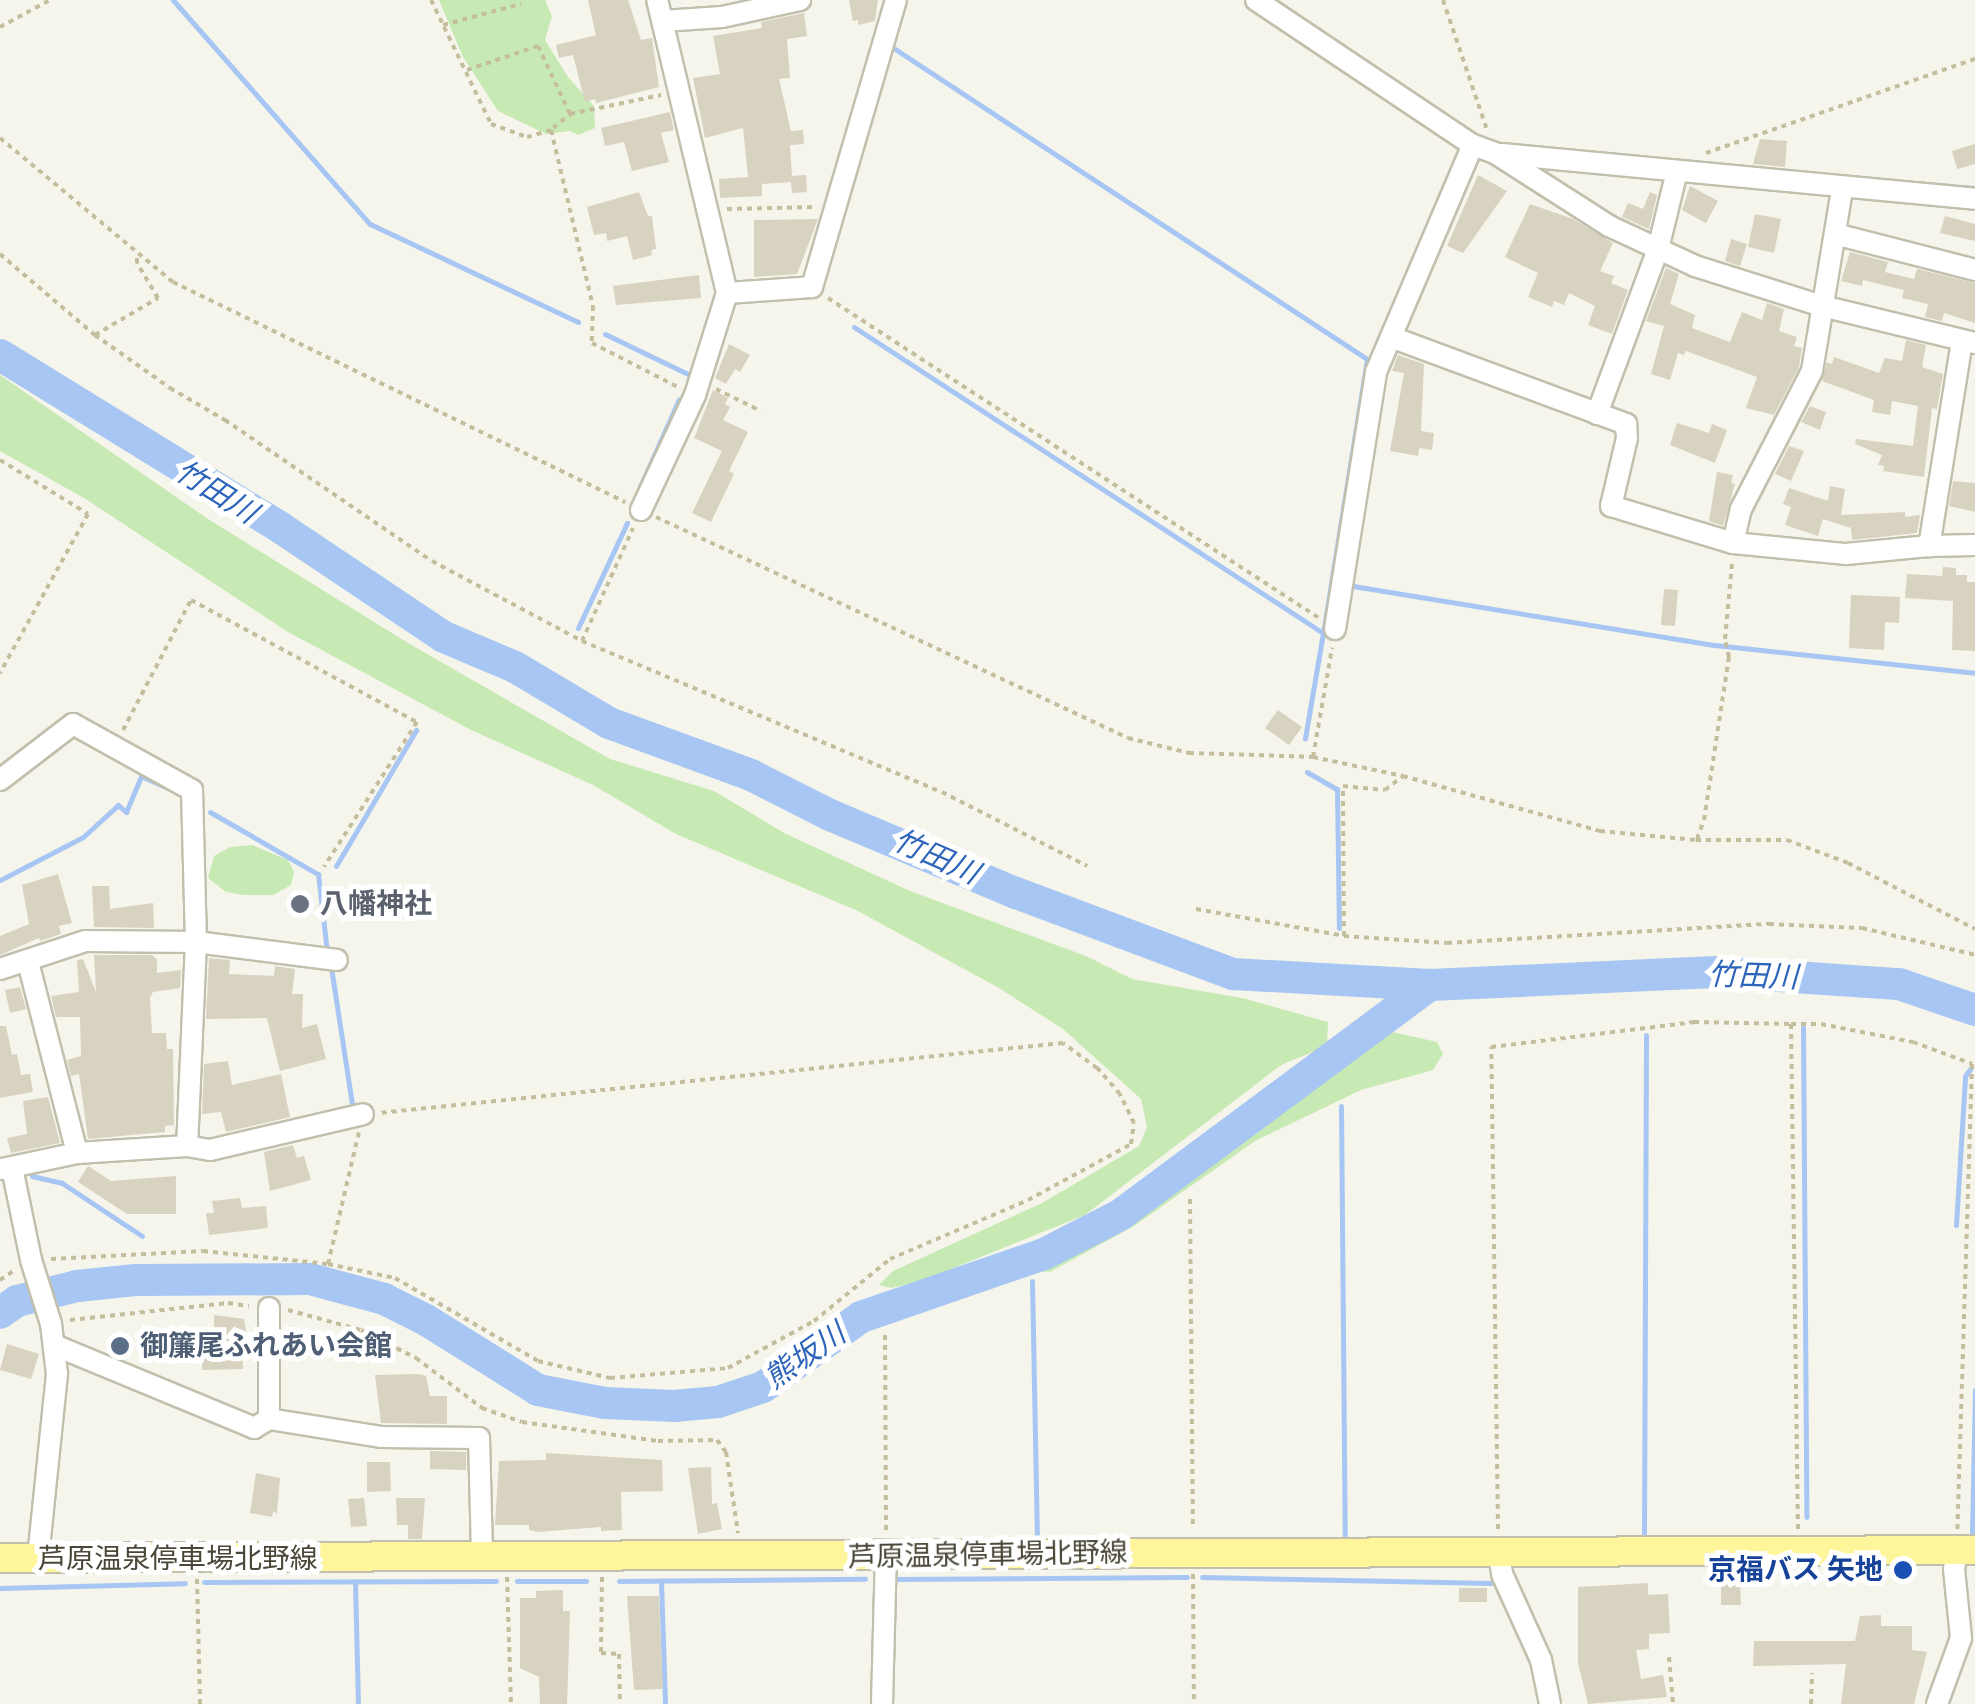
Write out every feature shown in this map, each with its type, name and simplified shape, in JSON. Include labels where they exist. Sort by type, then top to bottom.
[{"type":"main road","name":"芦原温泉停車場北野線","points":[[0,1558],[1966,1550]]},
{"type":"street","points":[[641,510],[698,388],[727,293],[660,10],[722,16],[800,0]]},
{"type":"street","points":[[727,293],[812,287],[896,0]]},
{"type":"street","points":[[1256,0],[1474,145],[1495,153],[1608,226],[1695,266],[1822,306],[1968,342],[1929,546]]},
{"type":"street","points":[[1335,629],[1376,372],[1474,145]]},
{"type":"street","points":[[1495,153],[1975,199]]},
{"type":"street","points":[[1596,414],[1658,249],[1677,171]]},
{"type":"street","points":[[1734,543],[1741,509],[1812,371],[1842,189]]},
{"type":"street","points":[[1834,234],[1975,270]]},
{"type":"street","points":[[1391,336],[1626,424],[1612,506],[1734,543],[1846,554],[1975,546]]},
{"type":"street","points":[[0,780],[73,724],[192,790],[196,942],[188,1146]]},
{"type":"street","points":[[0,970],[85,941],[196,942],[337,960]]},
{"type":"street","points":[[28,962],[77,1154]]},
{"type":"street","points":[[38,1559],[57,1374],[51,1326],[6,1169],[77,1154],[188,1146],[210,1150],[363,1114]]},
{"type":"street","points":[[269,1419],[270,1308]]},
{"type":"street","points":[[51,1326],[254,1428],[269,1419],[381,1437],[479,1438],[495,1557]]},
{"type":"street","points":[[1937,1704],[1968,1638],[1954,1569],[1966,1550]]},
{"type":"street","points":[[1499,1554],[1502,1574],[1540,1660],[1550,1704]]},
{"type":"street","points":[[882,1704],[886,1556]]},
{"type":"path","points":[[0,26],[50,0]]},
{"type":"path","points":[[431,0],[491,124],[527,137],[551,130],[570,114],[680,91]]},
{"type":"path","points":[[1443,0],[1495,153]]},
{"type":"path","points":[[443,25],[521,4]]},
{"type":"path","points":[[465,71],[538,46],[570,114]]},
{"type":"path","points":[[1697,156],[1975,59]]},
{"type":"path","points":[[551,130],[592,306],[592,343],[760,411]]},
{"type":"path","points":[[0,138],[174,282],[641,510],[1128,738],[1189,753],[1313,756],[1403,776],[1600,832],[1696,840],[1788,840],[1848,863],[1975,928]]},
{"type":"path","points":[[709,210],[837,206]]},
{"type":"path","points":[[95,335],[158,298],[137,263],[137,253]]},
{"type":"path","points":[[0,254],[95,335],[432,561],[582,641],[942,792],[1088,866]]},
{"type":"path","points":[[812,287],[1335,629],[1313,756]]},
{"type":"path","points":[[0,460],[88,514],[0,674]]},
{"type":"path","points":[[582,641],[641,510]]},
{"type":"path","points":[[1696,840],[1704,820],[1730,657],[1724,639],[1734,543]]},
{"type":"path","points":[[113,748],[191,600],[417,722],[324,867]]},
{"type":"path","points":[[1344,936],[1343,786],[1384,790],[1403,776]]},
{"type":"path","points":[[1196,909],[1344,936],[1447,943],[1769,924],[1862,928],[1975,954]]},
{"type":"path","points":[[1499,1554],[1491,1047],[1676,1022],[1822,1024],[1913,1042],[1973,1064],[1966,1550]]},
{"type":"path","points":[[1791,1024],[1798,1548]]},
{"type":"path","points":[[31,1260],[203,1251],[328,1264],[395,1278],[538,1361],[610,1378],[728,1368],[814,1321],[890,1259],[1028,1200],[1132,1144],[1134,1122],[1120,1094],[1097,1068],[1063,1043],[363,1114],[328,1264]]},
{"type":"path","points":[[1190,1199],[1194,1704]]},
{"type":"path","points":[[51,1326],[228,1303],[307,1312],[361,1330],[416,1358],[482,1408],[522,1422],[658,1441],[716,1440],[726,1452],[742,1557]]},
{"type":"path","points":[[885,1334],[886,1556]]},
{"type":"path","points":[[495,1557],[511,1704]]},
{"type":"path","points":[[602,1557],[601,1654],[618,1654],[620,1704]]},
{"type":"path","points":[[196,1560],[200,1704]]},
{"type":"path","points":[[1670,1657],[1673,1704]]},
{"type":"path","points":[[1811,1704],[1812,1673]]},
{"type":"green space","points":[[439,0],[545,0],[552,16],[545,40],[568,77],[594,106],[595,128],[578,135],[570,131],[546,134],[498,111],[463,57]]},
{"type":"green space","points":[[0,375],[208,519],[408,643],[610,759],[714,791],[786,834],[910,891],[1086,956],[1132,979],[1242,998],[1328,1022],[1327,1046],[1281,1065],[1085,1215],[924,1280],[891,1288],[879,1285],[893,1271],[1042,1203],[1139,1146],[1147,1127],[1141,1099],[1063,1029],[999,988],[858,911],[676,834],[593,785],[471,730],[288,632],[84,498],[0,451]]},
{"type":"green space","points":[[252,845],[288,860],[294,872],[291,885],[273,895],[244,895],[226,892],[208,878],[214,856],[230,847]]},
{"type":"green space","points":[[1388,1031],[1437,1042],[1443,1054],[1433,1070],[1361,1090],[1255,1141],[1134,1226],[1050,1272],[1035,1271],[1053,1254],[1097,1235],[1156,1198]]},
{"type":"building","points":[[588,0],[628,0],[641,40],[652,38],[659,87],[596,103],[595,99],[585,102],[573,55],[559,58],[556,45],[596,35]]},
{"type":"building","points":[[849,0],[878,0],[875,21],[858,25],[858,20],[853,21]]},
{"type":"building","points":[[804,13],[807,36],[787,39],[790,78],[779,79],[791,131],[803,130],[804,144],[790,145],[792,176],[806,175],[807,192],[792,193],[791,182],[762,184],[762,196],[720,198],[719,179],[748,177],[743,128],[705,138],[693,78],[720,74],[713,36],[762,28],[761,22]]},
{"type":"building","points":[[670,112],[674,130],[661,133],[669,162],[632,171],[624,142],[605,146],[601,128]]},
{"type":"building","points":[[1760,139],[1787,141],[1785,167],[1753,164]]},
{"type":"building","points":[[1975,144],[1975,164],[1957,169],[1952,151]]},
{"type":"building","points":[[1478,175],[1507,191],[1463,253],[1447,246]]},
{"type":"building","points":[[1690,186],[1718,201],[1706,223],[1682,210]]},
{"type":"building","points":[[639,192],[648,216],[652,216],[656,249],[651,250],[652,255],[633,260],[627,236],[607,241],[606,233],[594,235],[587,207]]},
{"type":"building","points":[[1650,192],[1657,195],[1649,229],[1622,217],[1628,203],[1643,209]]},
{"type":"building","points":[[1530,204],[1573,219],[1613,243],[1600,271],[1614,276],[1611,283],[1628,290],[1612,334],[1588,325],[1595,306],[1569,293],[1564,305],[1554,301],[1552,307],[1528,297],[1538,273],[1505,257]]},
{"type":"building","points":[[1755,214],[1781,219],[1774,253],[1748,247]]},
{"type":"building","points":[[1945,216],[1975,224],[1975,241],[1940,233]]},
{"type":"building","points":[[818,219],[797,274],[754,277],[754,220]]},
{"type":"building","points":[[1731,239],[1747,244],[1740,266],[1725,261]]},
{"type":"building","points":[[1850,252],[1888,262],[1885,272],[1914,279],[1917,269],[1975,283],[1975,323],[1944,313],[1942,321],[1925,317],[1928,304],[1902,298],[1904,290],[1863,280],[1862,286],[1841,281]]},
{"type":"building","points":[[1666,268],[1679,274],[1670,304],[1695,315],[1692,328],[1730,342],[1742,312],[1762,320],[1767,303],[1784,309],[1779,331],[1797,337],[1794,346],[1802,348],[1799,367],[1774,415],[1746,408],[1757,377],[1686,351],[1684,355],[1678,353],[1670,380],[1651,374],[1664,326],[1646,321]]},
{"type":"building","points":[[699,275],[701,298],[616,305],[613,286]]},
{"type":"building","points":[[1906,340],[1926,345],[1922,367],[1943,374],[1937,409],[1932,408],[1924,477],[1883,471],[1884,466],[1878,465],[1882,455],[1855,444],[1856,439],[1913,446],[1918,406],[1892,401],[1890,415],[1872,412],[1874,400],[1822,381],[1827,362],[1832,364],[1834,357],[1879,373],[1885,358],[1902,361]]},
{"type":"building","points":[[729,344],[750,355],[740,372],[735,369],[726,384],[715,378]]},
{"type":"building","points":[[1398,355],[1424,364],[1421,431],[1434,433],[1432,450],[1419,448],[1418,456],[1390,451],[1404,373],[1392,371]]},
{"type":"building","points":[[713,390],[728,398],[725,404],[730,407],[723,420],[748,432],[729,471],[734,474],[711,522],[692,513],[722,451],[694,438]]},
{"type":"building","points":[[1810,406],[1826,412],[1820,430],[1801,422]]},
{"type":"building","points":[[1677,423],[1709,433],[1712,424],[1727,430],[1715,463],[1670,445]]},
{"type":"building","points":[[1789,446],[1804,451],[1791,481],[1775,474]]},
{"type":"building","points":[[1717,472],[1733,475],[1731,483],[1735,484],[1723,526],[1709,521]]},
{"type":"building","points":[[1953,481],[1975,483],[1975,512],[1949,506]]},
{"type":"building","points":[[1830,486],[1845,489],[1841,515],[1920,515],[1917,533],[1852,540],[1851,528],[1823,519],[1818,536],[1785,525],[1791,507],[1783,504],[1789,488],[1828,501]]},
{"type":"building","points":[[1943,567],[1956,568],[1956,575],[1967,575],[1967,582],[1975,582],[1975,651],[1952,650],[1953,601],[1905,598],[1907,574],[1942,576]]},
{"type":"building","points":[[1664,589],[1678,590],[1675,626],[1661,625]]},
{"type":"building","points":[[1851,595],[1900,597],[1899,623],[1885,622],[1884,650],[1849,648]]},
{"type":"building","points":[[1278,710],[1302,727],[1289,745],[1265,728]]},
{"type":"building","points":[[58,874],[72,923],[59,926],[61,934],[40,941],[39,938],[0,955],[0,936],[29,924],[22,885]]},
{"type":"building","points":[[92,886],[109,886],[110,909],[153,903],[154,928],[94,927]]},
{"type":"building","points":[[94,955],[152,955],[157,959],[157,973],[181,970],[180,988],[153,992],[150,998],[152,1033],[166,1033],[167,1049],[173,1049],[174,1125],[165,1126],[165,1132],[88,1139],[79,1074],[71,1076],[67,1060],[81,1056],[80,1017],[56,1017],[51,996],[79,992],[77,960],[83,959],[96,992]]},
{"type":"building","points":[[209,958],[230,960],[229,974],[274,976],[275,966],[295,969],[292,994],[303,994],[302,1028],[317,1024],[326,1059],[280,1071],[267,1018],[206,1019]]},
{"type":"building","points":[[20,987],[26,1009],[10,1013],[5,990]]},
{"type":"building","points":[[0,1026],[6,1026],[21,1075],[30,1074],[33,1092],[0,1098]]},
{"type":"building","points":[[228,1061],[232,1085],[281,1074],[290,1117],[226,1132],[221,1112],[202,1114],[204,1064]]},
{"type":"building","points":[[48,1097],[60,1143],[11,1153],[7,1138],[27,1134],[23,1101]]},
{"type":"building","points":[[293,1145],[297,1158],[304,1156],[311,1180],[270,1191],[264,1152]]},
{"type":"building","points":[[88,1166],[111,1181],[176,1176],[176,1214],[127,1214],[78,1182]]},
{"type":"building","points":[[240,1198],[242,1208],[266,1206],[268,1228],[209,1235],[206,1213],[214,1213],[212,1201]]},
{"type":"building","points":[[214,1315],[244,1319],[248,1343],[242,1343],[243,1369],[202,1370],[202,1353],[214,1352]]},
{"type":"building","points":[[7,1344],[39,1354],[31,1379],[0,1370]]},
{"type":"building","points":[[375,1375],[426,1376],[430,1396],[447,1396],[447,1424],[381,1423]]},
{"type":"building","points":[[430,1451],[466,1452],[466,1470],[430,1469]]},
{"type":"building","points":[[546,1453],[662,1460],[663,1491],[621,1492],[622,1530],[601,1531],[601,1527],[537,1532],[529,1530],[529,1525],[495,1525],[499,1461],[546,1460]]},
{"type":"building","points":[[367,1462],[390,1462],[391,1491],[367,1492]]},
{"type":"building","points":[[711,1467],[712,1504],[717,1503],[722,1529],[698,1534],[688,1468]]},
{"type":"building","points":[[256,1473],[280,1478],[277,1513],[273,1512],[272,1517],[250,1513]]},
{"type":"building","points":[[364,1498],[367,1526],[351,1527],[348,1499]]},
{"type":"building","points":[[396,1498],[425,1498],[422,1539],[408,1539],[408,1525],[397,1525]]},
{"type":"building","points":[[1721,1582],[1740,1582],[1741,1605],[1721,1605]]},
{"type":"building","points":[[1648,1583],[1648,1595],[1668,1594],[1670,1633],[1649,1634],[1649,1649],[1636,1650],[1641,1679],[1663,1675],[1667,1697],[1588,1704],[1578,1663],[1578,1587]]},
{"type":"building","points":[[1459,1588],[1487,1588],[1487,1602],[1459,1602]]},
{"type":"building","points":[[563,1590],[563,1611],[570,1611],[567,1704],[540,1704],[539,1677],[520,1668],[520,1598],[536,1598],[536,1591]]},
{"type":"building","points":[[627,1596],[659,1596],[663,1689],[634,1690]]},
{"type":"building","points":[[1881,1615],[1881,1626],[1912,1626],[1912,1650],[1927,1652],[1914,1704],[1841,1704],[1846,1664],[1753,1666],[1754,1641],[1855,1641],[1860,1616]]},
{"type":"waterway","points":[[173,0],[370,224],[578,322]]},
{"type":"waterway","points":[[895,49],[1367,359],[1323,633]]},
{"type":"waterway","points":[[1903,182],[1975,188]]},
{"type":"waterway","points":[[854,327],[1323,633],[1305,738]]},
{"type":"waterway","points":[[605,334],[688,374]]},
{"type":"waterway","name":"竹田川","points":[[0,355],[281,528],[444,637],[515,667],[609,723],[751,775],[830,815],[1016,893],[1233,974],[1430,985],[1721,972],[1899,984],[1975,1010]]},
{"type":"waterway","points":[[640,487],[679,399]]},
{"type":"waterway","points":[[578,628],[627,523]]},
{"type":"waterway","points":[[1353,586],[1715,645],[1975,673]]},
{"type":"waterway","points":[[336,866],[416,730]]},
{"type":"waterway","points":[[1307,772],[1337,789],[1339,928]]},
{"type":"waterway","points":[[0,880],[83,837],[118,805],[126,812],[141,776],[174,791]]},
{"type":"waterway","points":[[210,812],[318,874],[327,952]]},
{"type":"waterway","points":[[331,967],[352,1105]]},
{"type":"waterway","name":"熊坂川","points":[[0,1313],[17,1301],[77,1286],[136,1280],[310,1279],[384,1299],[426,1320],[538,1390],[605,1403],[674,1406],[718,1402],[763,1387],[861,1317],[1044,1254],[1120,1215],[1430,985]]},
{"type":"waterway","points":[[1803,1027],[1806,1517]]},
{"type":"waterway","points":[[1644,1537],[1646,1035]]},
{"type":"waterway","points":[[1956,1225],[1965,1076],[1970,1069]]},
{"type":"waterway","points":[[1341,1106],[1345,1536]]},
{"type":"waterway","points":[[32,1176],[62,1183],[142,1236]]},
{"type":"waterway","points":[[1032,1281],[1037,1539]]},
{"type":"waterway","points":[[1972,1533],[1975,1390]]},
{"type":"waterway","points":[[893,1579],[1187,1577]]},
{"type":"waterway","points":[[1202,1577],[1491,1583]]},
{"type":"waterway","points":[[619,1581],[865,1579]]},
{"type":"waterway","points":[[204,1582],[496,1581]]},
{"type":"waterway","points":[[517,1581],[586,1581]]},
{"type":"waterway","points":[[355,1582],[358,1704]]},
{"type":"waterway","points":[[661,1582],[665,1704]]},
{"type":"waterway","points":[[0,1588],[185,1583]]},
{"type":"place","name":"八幡神社","points":[[300,904]]},
{"type":"place","name":"御簾尾ふれあい会館","points":[[120,1346]]},
{"type":"place","name":"京福バス 矢地","points":[[1903,1570]]}]
